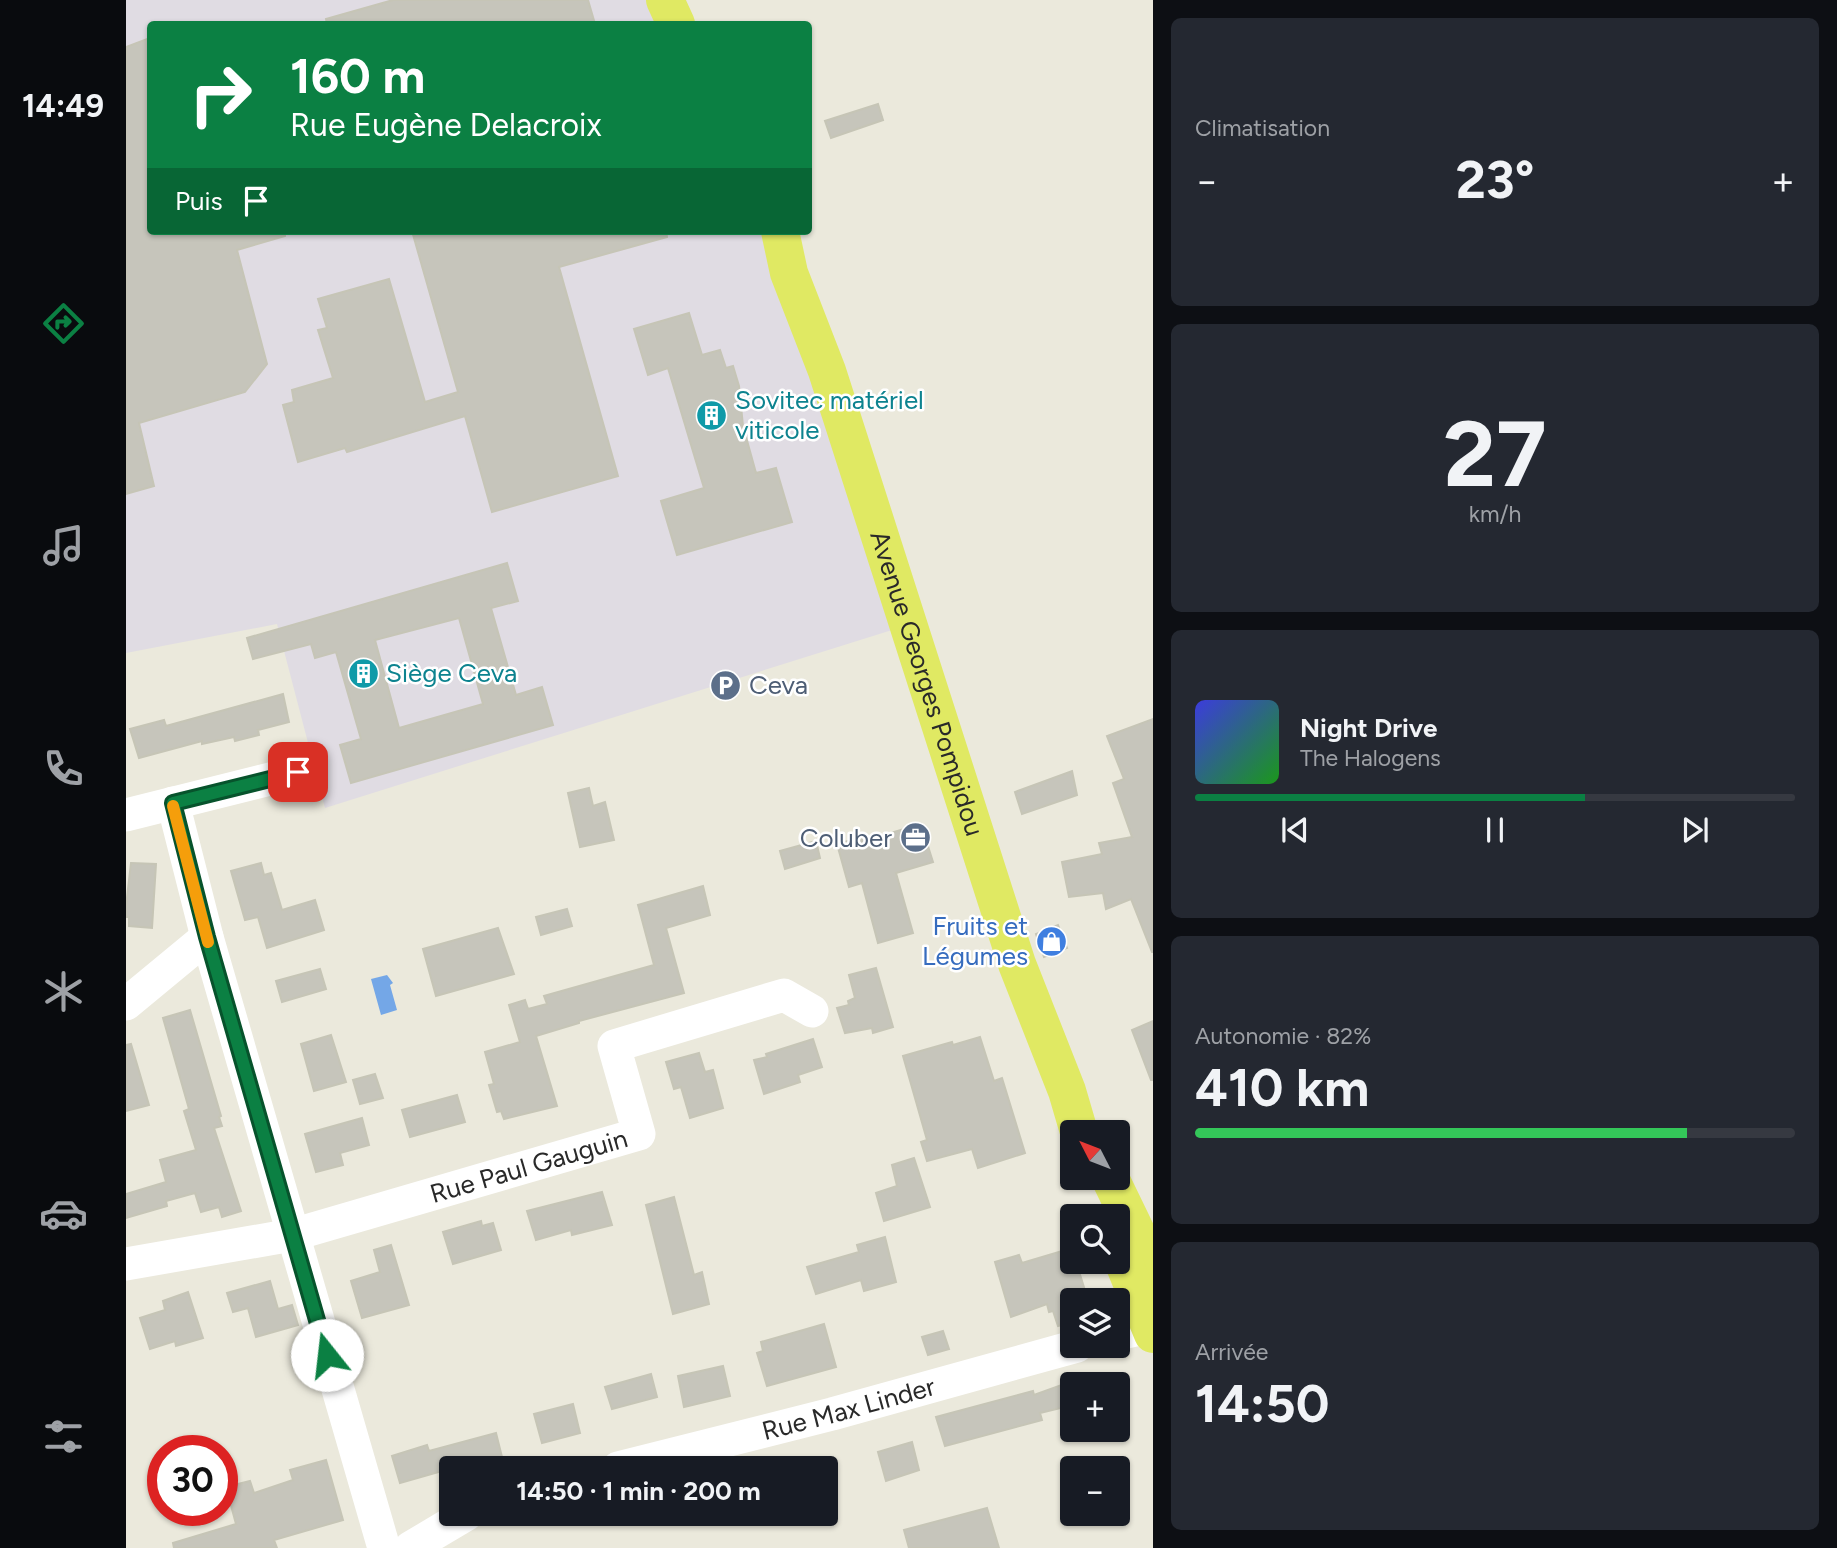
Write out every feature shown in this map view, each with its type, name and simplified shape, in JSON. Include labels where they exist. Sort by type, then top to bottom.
[{"type":"main road","points":[[665,0],[675,21]]},
{"type":"main road","points":[[692,0],[698,21]]},
{"type":"main road","name":"Avenue Georges Pompidou","points":[[766,235],[789,273]]},
{"type":"main road","name":"Avenue Georges Pompidou","points":[[781,235],[789,273],[827,371],[1017,964],[1067,1091],[1075,1120]]},
{"type":"main road","name":"Avenue Georges Pompidou","points":[[1067,1091],[1082,1120]]},
{"type":"main road","points":[[1116,1190],[1153,1267]]},
{"type":"main road","points":[[1126,1274],[1143,1330]]},
{"type":"street","points":[[126,815],[298,772]]},
{"type":"street","points":[[173,803],[207,937],[384,1548]]},
{"type":"street","points":[[126,1004],[207,937]]},
{"type":"street","name":"Rue Paul Gauguin","points":[[126,1264],[292,1235],[639,1134],[614,1046],[784,995],[812,1011]]},
{"type":"street","name":"Rue Max Linder","points":[[666,1456],[832,1414],[1060,1351]]},
{"type":"street","points":[[410,1548],[447,1526]]},
{"type":"shaded area","points":[[126,0],[686,0],[695,21],[147,21],[147,235],[779,235],[924,620],[325,808],[277,624],[126,653]]},
{"type":"water","points":[[387,975],[393,983],[390,985],[397,1010],[381,1015],[371,979]]},
{"type":"building","points":[[393,0],[588,0],[594,21],[326,21]]},
{"type":"building","points":[[147,39],[147,235],[285,236],[237,250],[267,364],[245,392],[139,423],[154,486],[126,494],[126,47]]},
{"type":"building","points":[[878,104],[883,120],[831,138],[825,121]]},
{"type":"building","points":[[413,235],[667,235],[559,267],[618,476],[492,512],[465,416],[347,452],[345,448],[298,462],[283,405],[294,402],[292,390],[333,378],[318,330],[327,328],[318,299],[389,279],[425,402],[458,392]]},
{"type":"building","points":[[689,313],[702,355],[720,350],[726,368],[733,366],[739,386],[743,426],[756,473],[776,468],[792,522],[677,555],[661,501],[704,488],[668,368],[648,375],[634,329]]},
{"type":"building","name":"Siège Ceva","points":[[507,563],[518,601],[491,608],[516,695],[542,687],[553,725],[351,783],[340,745],[361,739],[336,652],[315,658],[311,644],[253,659],[247,638]],"holes":[[[459,618],[483,704],[399,728],[375,640]]]},
{"type":"building","points":[[283,694],[289,722],[258,730],[259,735],[235,741],[234,737],[202,744],[202,741],[139,758],[130,729],[164,720],[166,726]]},
{"type":"building","points":[[1153,719],[1152,952],[1131,899],[1106,909],[1103,893],[1069,897],[1062,862],[1102,854],[1099,843],[1132,837],[1113,783],[1124,779],[1107,736]]},
{"type":"building","points":[[1072,771],[1077,795],[1022,814],[1015,792]]},
{"type":"building","points":[[589,788],[593,806],[605,802],[614,840],[580,847],[568,793]]},
{"type":"building","points":[[921,824],[933,862],[896,873],[913,933],[878,943],[862,883],[849,887],[837,844],[866,836],[867,840]]},
{"type":"building","points":[[816,841],[820,858],[785,869],[780,851]]},
{"type":"building","points":[[131,863],[156,864],[152,928],[129,926],[129,917],[126,917]]},
{"type":"building","points":[[261,863],[264,875],[271,873],[282,910],[315,900],[324,930],[267,948],[258,917],[245,920],[231,871]]},
{"type":"building","points":[[703,886],[710,915],[666,928],[684,993],[579,1021],[536,1036],[557,1106],[504,1119],[501,1111],[497,1112],[489,1085],[494,1084],[485,1052],[520,1042],[509,1005],[525,1000],[528,1009],[547,1004],[544,996],[654,965],[638,905]]},
{"type":"building","points":[[567,909],[572,926],[541,935],[536,917]]},
{"type":"building","name":"Fruits et Légumes","points":[[1058,925],[1067,948],[1044,957],[1036,934]]},
{"type":"building","points":[[498,928],[514,974],[436,996],[423,949]]},
{"type":"building","points":[[876,968],[893,1027],[873,1033],[872,1028],[845,1033],[837,1008],[849,1005],[848,1001],[855,998],[849,975]]},
{"type":"building","points":[[320,969],[326,989],[282,1002],[276,981]]},
{"type":"building","points":[[190,1010],[221,1116],[222,1126],[214,1128],[241,1211],[222,1217],[219,1207],[201,1212],[195,1193],[166,1201],[167,1206],[126,1218],[126,1194],[166,1182],[160,1160],[196,1150],[184,1111],[189,1109],[163,1018]]},
{"type":"building","points":[[1153,1021],[1153,1080],[1151,1080],[1132,1030]]},
{"type":"building","points":[[331,1035],[346,1082],[314,1091],[301,1044]]},
{"type":"building","points":[[980,1037],[994,1081],[1002,1078],[1025,1153],[978,1168],[972,1149],[927,1161],[921,1142],[927,1140],[903,1056]]},
{"type":"building","points":[[813,1039],[822,1067],[798,1075],[800,1082],[764,1094],[754,1060]]},
{"type":"building","points":[[131,1044],[149,1105],[126,1111],[126,1045]]},
{"type":"building","points":[[699,1053],[705,1072],[713,1070],[723,1108],[690,1118],[681,1087],[674,1089],[666,1062]]},
{"type":"building","points":[[375,1074],[383,1098],[360,1104],[353,1080]]},
{"type":"building","points":[[457,1095],[465,1122],[410,1137],[402,1110]]},
{"type":"building","points":[[362,1118],[369,1145],[340,1153],[343,1165],[316,1172],[305,1134]]},
{"type":"building","points":[[914,1158],[930,1207],[884,1221],[876,1193],[897,1186],[892,1165]]},
{"type":"building","points":[[602,1192],[612,1225],[572,1235],[571,1230],[536,1240],[527,1211]]},
{"type":"building","points":[[674,1197],[694,1275],[702,1272],[709,1304],[673,1314],[646,1205]]},
{"type":"building","points":[[481,1221],[482,1226],[493,1223],[501,1250],[453,1264],[443,1232]]},
{"type":"building","points":[[885,1237],[896,1282],[864,1291],[861,1280],[816,1294],[807,1267],[859,1252],[857,1245]]},
{"type":"building","points":[[391,1245],[409,1305],[362,1318],[351,1281],[380,1272],[374,1250]]},
{"type":"building","points":[[1060,1252],[1060,1274],[1080,1274],[1084,1288],[1060,1288],[1060,1325],[1053,1311],[1049,1312],[1047,1304],[1011,1317],[995,1262],[1019,1255],[1022,1263]]},
{"type":"building","points":[[270,1281],[278,1309],[292,1305],[298,1325],[256,1337],[248,1308],[233,1312],[227,1293]]},
{"type":"building","points":[[188,1292],[203,1338],[176,1346],[175,1341],[150,1349],[140,1318],[165,1310],[163,1301]]},
{"type":"building","points":[[824,1324],[836,1367],[767,1386],[757,1353],[763,1351],[761,1342]]},
{"type":"building","points":[[943,1331],[949,1349],[928,1355],[922,1337]]},
{"type":"building","points":[[723,1366],[730,1396],[684,1407],[678,1376]]},
{"type":"building","points":[[651,1374],[657,1397],[612,1409],[605,1387]]},
{"type":"building","points":[[1060,1386],[1060,1408],[1040,1413],[1042,1420],[945,1446],[936,1417],[1033,1391],[1034,1395]]},
{"type":"building","points":[[573,1404],[580,1433],[542,1443],[534,1414]]},
{"type":"building","points":[[496,1433],[502,1456],[439,1456],[439,1472],[400,1483],[392,1456],[427,1445],[429,1451]]},
{"type":"building","points":[[912,1442],[919,1470],[886,1481],[878,1452]]},
{"type":"building","points":[[326,1460],[343,1520],[274,1540],[277,1548],[174,1548],[173,1543],[229,1526],[238,1526],[238,1484],[250,1481],[254,1493],[293,1480],[290,1470]]},
{"type":"building","points":[[987,1508],[999,1548],[909,1548],[904,1530]]},
{"type":"slow traffic","points":[[173,806],[208,942]]},
{"type":"place","name":"Sovitec matériel viticole","points":[[712,415]]},
{"type":"place","name":"Siège Ceva","points":[[363,673]]},
{"type":"place","name":"Ceva","points":[[726,685]]},
{"type":"place","name":"Coluber","points":[[915,838]]},
{"type":"place","name":"Fruits et Légumes","points":[[1051,941]]},
{"type":"route","points":[[298,772],[173,803],[207,937],[327,1355]]}]
